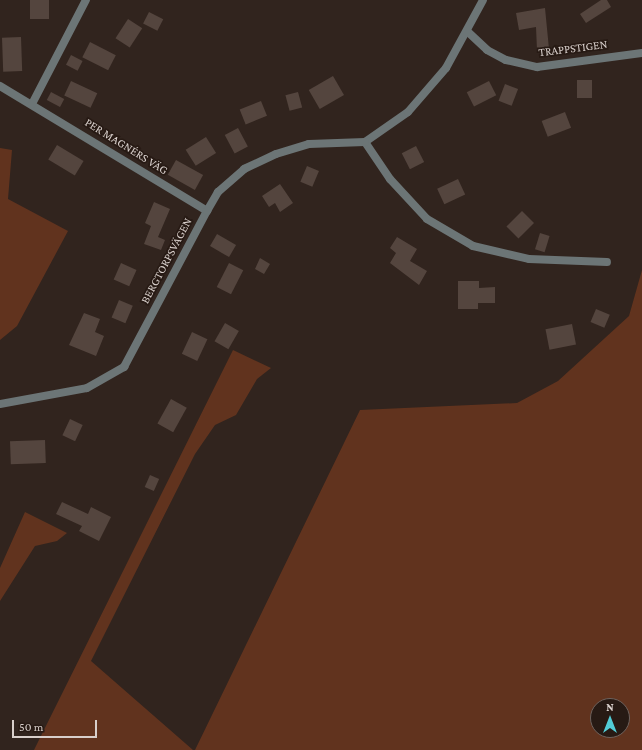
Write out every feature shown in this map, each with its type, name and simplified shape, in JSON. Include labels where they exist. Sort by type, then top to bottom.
[{"type":"street","points":[[32,104],[86,0]]},
{"type":"street","points":[[483,0],[468,32],[446,68],[408,112],[365,142],[390,179],[427,219],[474,246],[529,259],[607,262]]},
{"type":"street","name":"TRAPPSTIGEN","points":[[468,32],[487,50],[506,60],[537,67],[642,53]]},
{"type":"street","name":"PER MAGNÉRS VÄG","points":[[0,86],[207,211]]},
{"type":"street","name":"BERGTORPSVÄGEN","points":[[0,404],[88,388],[124,367],[218,192],[244,169],[276,154],[309,144],[365,142]]},
{"type":"shaded area","points":[[0,148],[12,150],[8,199],[68,231],[17,326],[0,340]]},
{"type":"shaded area","points":[[642,270],[642,750],[195,750],[360,410],[517,403],[558,381],[629,316]]},
{"type":"shaded area","points":[[233,350],[271,368],[257,379],[236,415],[215,425],[195,454],[91,661],[193,750],[34,750]]},
{"type":"shaded area","points":[[25,512],[67,533],[57,541],[35,546],[0,601],[0,568]]},
{"type":"building","points":[[30,0],[49,0],[49,19],[30,19]]},
{"type":"building","points":[[601,0],[607,0],[611,7],[586,23],[580,14]]},
{"type":"building","points":[[545,8],[549,49],[537,50],[536,27],[519,30],[516,13]]},
{"type":"building","points":[[149,12],[163,19],[157,31],[143,24]]},
{"type":"building","points":[[128,19],[142,28],[130,48],[115,38]]},
{"type":"building","points":[[21,37],[22,71],[3,72],[2,38]]},
{"type":"building","points":[[90,42],[116,55],[108,70],[82,57]]},
{"type":"building","points":[[71,55],[83,61],[78,71],[66,65]]},
{"type":"building","points":[[333,76],[344,95],[320,109],[309,90]]},
{"type":"building","points":[[577,80],[592,80],[592,98],[577,98]]},
{"type":"building","points":[[71,81],[97,93],[91,108],[64,96]]},
{"type":"building","points":[[489,81],[496,95],[474,107],[467,92]]},
{"type":"building","points":[[505,84],[518,89],[512,106],[499,101]]},
{"type":"building","points":[[51,92],[64,99],[60,107],[47,100]]},
{"type":"building","points":[[298,92],[302,107],[290,111],[285,95]]},
{"type":"building","points":[[261,101],[267,116],[246,124],[240,110]]},
{"type":"building","points":[[565,112],[571,128],[548,137],[542,121]]},
{"type":"building","points":[[238,128],[248,147],[235,154],[225,135]]},
{"type":"building","points":[[206,137],[216,153],[196,166],[186,150]]},
{"type":"building","points":[[57,145],[84,161],[75,176],[48,160]]},
{"type":"building","points":[[416,146],[424,162],[410,169],[402,153]]},
{"type":"building","points":[[176,160],[203,175],[195,190],[168,175]]},
{"type":"building","points":[[307,166],[319,171],[312,187],[300,182]]},
{"type":"building","points":[[458,179],[465,194],[444,204],[437,189]]},
{"type":"building","points":[[280,184],[293,203],[280,212],[275,203],[269,207],[262,196]]},
{"type":"building","points":[[154,202],[170,209],[158,237],[165,240],[161,250],[144,244],[151,226],[145,223]]},
{"type":"building","points":[[522,211],[534,223],[518,239],[506,227]]},
{"type":"building","points":[[540,233],[550,236],[545,252],[535,249]]},
{"type":"building","points":[[217,234],[236,245],[229,257],[210,246]]},
{"type":"building","points":[[397,237],[417,249],[410,261],[427,271],[419,285],[390,263],[396,253],[390,248]]},
{"type":"building","points":[[260,258],[270,264],[264,274],[255,269]]},
{"type":"building","points":[[121,263],[137,270],[129,286],[114,279]]},
{"type":"building","points":[[229,263],[243,270],[231,294],[217,287]]},
{"type":"building","points":[[458,281],[479,281],[479,288],[495,287],[495,303],[478,303],[478,309],[458,309]]},
{"type":"building","points":[[119,300],[133,306],[125,323],[112,317]]},
{"type":"building","points":[[596,309],[610,315],[604,328],[591,322]]},
{"type":"building","points":[[84,313],[100,319],[95,332],[104,336],[96,356],[69,345]]},
{"type":"building","points":[[225,323],[239,331],[228,349],[214,341]]},
{"type":"building","points":[[572,324],[576,345],[550,350],[545,329]]},
{"type":"building","points":[[192,332],[207,339],[197,361],[182,354]]},
{"type":"building","points":[[171,399],[187,408],[173,432],[157,423]]},
{"type":"building","points":[[70,419],[83,425],[75,441],[62,435]]},
{"type":"building","points":[[45,440],[46,463],[11,464],[10,441]]},
{"type":"building","points":[[150,475],[159,479],[154,491],[145,487]]},
{"type":"building","points":[[62,502],[88,514],[91,507],[111,517],[99,541],[79,531],[82,526],[56,514]]}]
